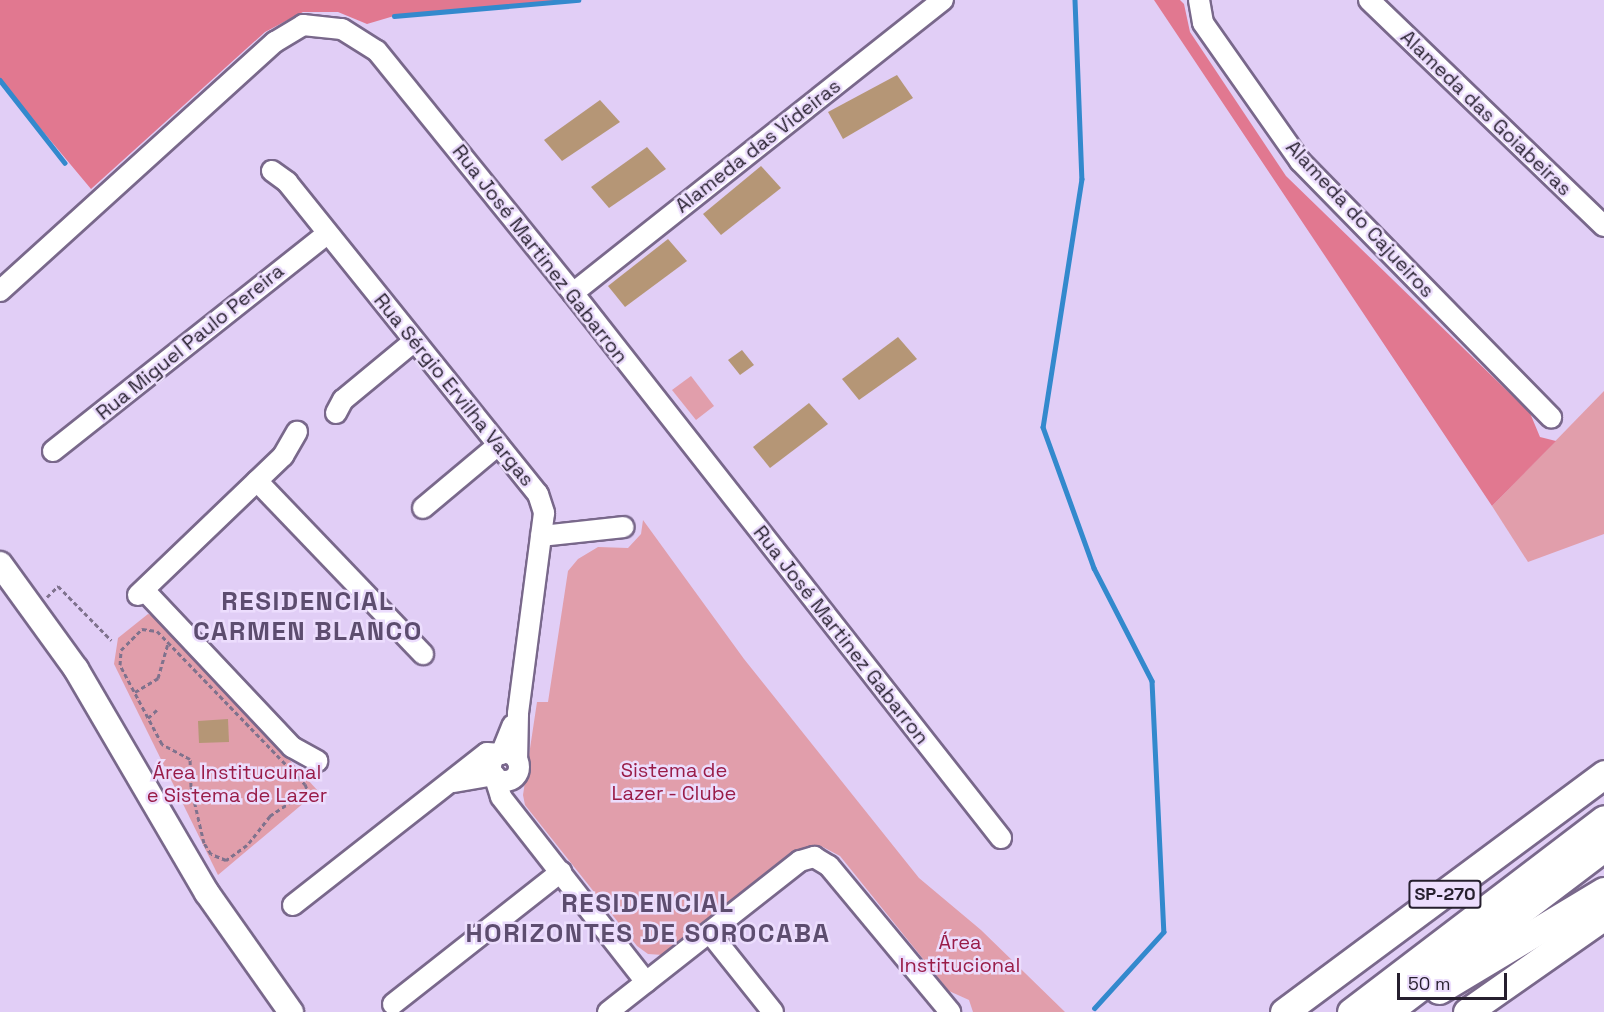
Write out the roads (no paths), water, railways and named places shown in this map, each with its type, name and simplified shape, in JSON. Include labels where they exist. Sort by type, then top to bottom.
[{"type":"highway","name":"SP-270","points":[[1284,1012],[1604,774]]},
{"type":"highway","name":"SP-270","points":[[1352,1012],[1604,819]]},
{"type":"highway","name":"SP-270","points":[[1386,1012],[1604,847]]},
{"type":"highway","points":[[1402,1012],[1604,891]]},
{"type":"highway","points":[[1467,1012],[1604,916]]},
{"type":"main road","points":[[2,570],[34,609],[76,669],[207,893],[291,1012]]},
{"type":"street","name":"Alameda das Videiras","points":[[573,293],[943,0]]},
{"type":"street","name":"Alameda do Cajueiros","points":[[1199,0],[1203,22],[1300,161],[1551,417]]},
{"type":"street","name":"Alameda das Goiabeiras","points":[[1369,0],[1604,226]]},
{"type":"street","name":"Rua José Martinez Gabarron","points":[[0,291],[244,67],[303,25],[342,30],[377,51],[573,293],[1001,838]]},
{"type":"street","name":"Rua Sérgio Ervilha Vargas","points":[[272,171],[287,182],[413,342],[538,494],[544,513],[511,764],[515,816]]},
{"type":"street","name":"Rua Miguel Paulo Pereira","points":[[53,452],[327,234]]},
{"type":"street","points":[[336,413],[343,400],[413,342]]},
{"type":"street","points":[[297,432],[283,456],[141,593],[292,747],[317,761]]},
{"type":"street","points":[[423,508],[498,445]]},
{"type":"street","points":[[257,481],[423,654]]},
{"type":"street","points":[[541,536],[624,527]]},
{"type":"street","points":[[293,905],[487,753],[511,764]]},
{"type":"street","name":"Rua Sérgio Ervilha Vargas","points":[[494,775],[492,763],[511,764]]},
{"type":"street","points":[[451,783],[494,775],[501,797],[646,982]]},
{"type":"street","points":[[609,1012],[800,861],[814,857],[829,866],[950,1012]]},
{"type":"street","points":[[393,1004],[561,872]]},
{"type":"street","points":[[710,933],[772,1012]]},
{"type":"waterway","points":[[394,16],[578,0]]},
{"type":"waterway","points":[[1075,0],[1082,179],[1043,427],[1094,568],[1152,681],[1164,932],[1095,1008]]},
{"type":"waterway","points":[[0,80],[65,163]]},
{"type":"district","name":"RESIDENCIAL CARMEN BLANCO","points":[[308,617]]},
{"type":"district","name":"RESIDENCIAL HORIZONTES DE SOROCABA","points":[[648,919]]},
{"type":"park label","name":"Sistema de Lazer - Clube","points":[[674,782]]},
{"type":"park label","name":"Área Institucuinal e Sistema de Lazer","points":[[237,784]]},
{"type":"park label","name":"Área Institucional","points":[[960,954]]}]
